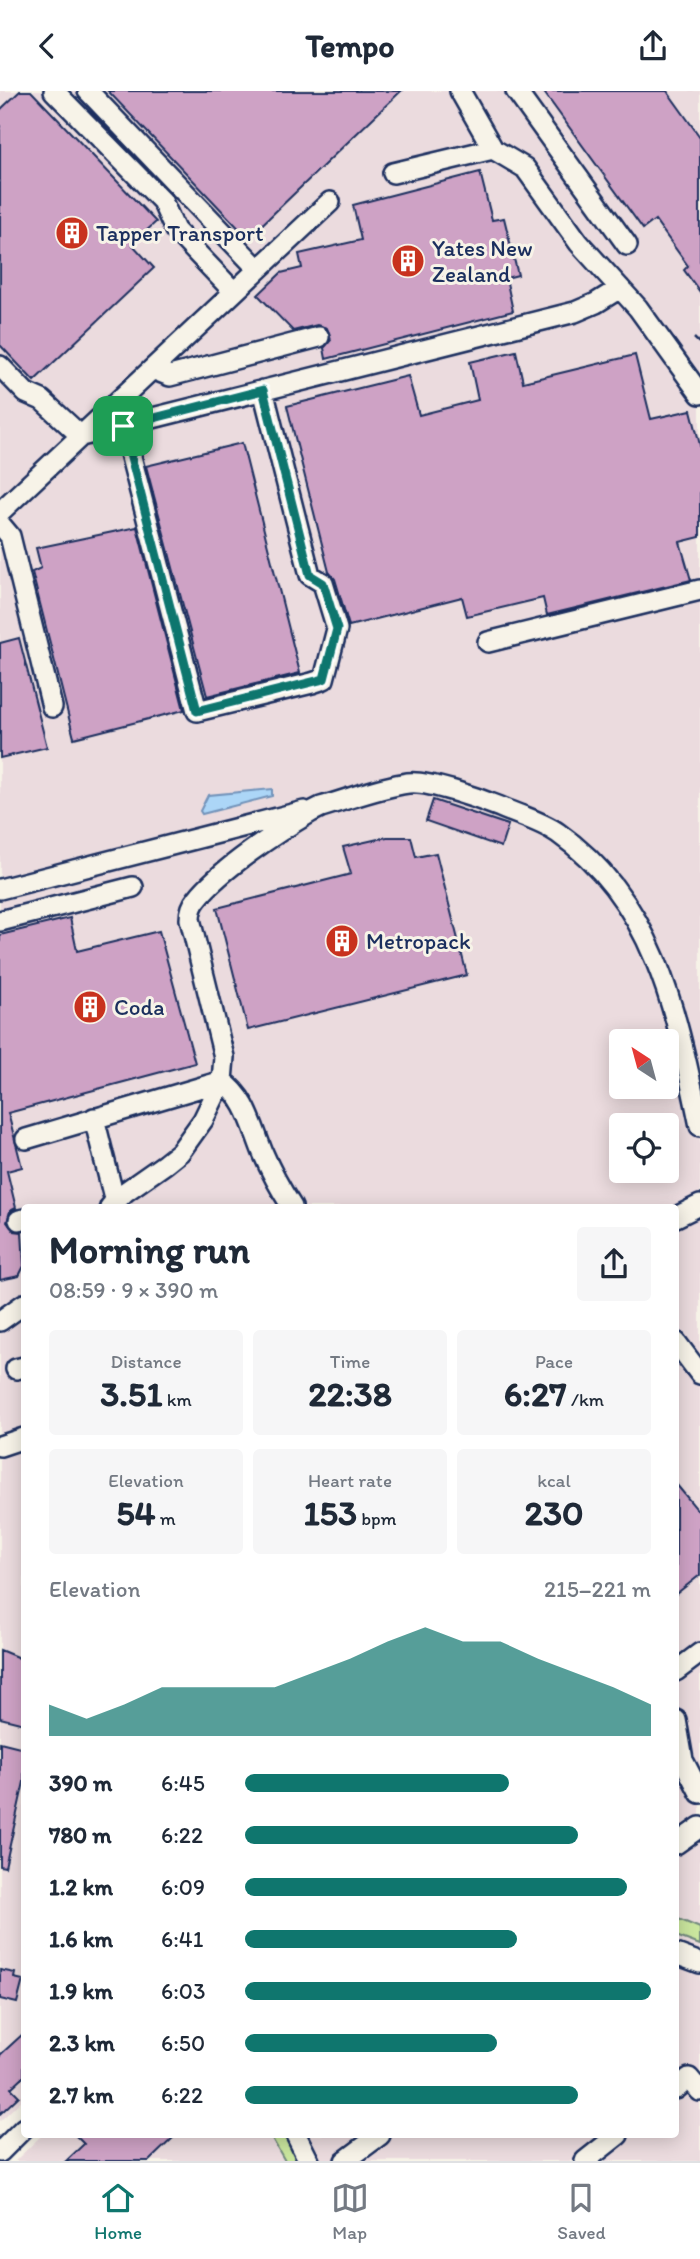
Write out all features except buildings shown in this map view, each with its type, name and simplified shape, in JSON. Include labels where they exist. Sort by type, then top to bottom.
[{"type":"street","points":[[54,91],[162,201],[175,230],[234,292]]},
{"type":"street","points":[[88,91],[258,269]]},
{"type":"street","points":[[460,91],[493,149],[525,168],[579,243],[638,308],[700,394]]},
{"type":"street","points":[[516,91],[627,245]]},
{"type":"street","points":[[393,173],[493,149]]},
{"type":"street","points":[[0,512],[330,202]]},
{"type":"street","points":[[80,436],[575,312],[620,288]]},
{"type":"street","points":[[152,369],[170,376],[318,337]]},
{"type":"street","points":[[0,366],[26,393],[42,400],[80,436]]},
{"type":"street","points":[[123,426],[197,711],[312,683],[324,679],[337,629],[323,583],[310,575],[263,390]]},
{"type":"street","points":[[0,524],[10,536],[52,707]]},
{"type":"street","points":[[488,642],[700,590]]},
{"type":"street","points":[[0,889],[405,784],[415,783],[486,801],[555,831],[585,854],[608,877],[628,904],[653,955],[680,1031],[700,1126]]},
{"type":"street","points":[[113,1204],[180,1151],[203,1120],[222,1081],[224,1057],[190,919],[191,909],[197,899],[237,863],[298,820],[326,806]]},
{"type":"street","points":[[0,921],[133,887]]},
{"type":"street","points":[[26,1139],[222,1081]]},
{"type":"street","points":[[222,1081],[235,1091],[244,1103],[264,1155],[290,1204]]},
{"type":"street","points":[[94,1118],[113,1194],[113,1204]]},
{"type":"street","points":[[679,1216],[700,1205]]},
{"type":"street","points":[[0,1321],[21,1306]]},
{"type":"street","points":[[679,1346],[700,1374]]},
{"type":"street","points":[[0,1446],[21,1439]]},
{"type":"street","points":[[679,1669],[700,1653]]},
{"type":"street","points":[[679,1737],[683,1760],[700,1793]]},
{"type":"street","points":[[679,1842],[700,1827]]},
{"type":"street","points":[[679,1955],[700,1963]]},
{"type":"street","points":[[0,2152],[21,2131]]},
{"type":"street","points":[[298,2138],[309,2161]]},
{"type":"street","points":[[345,2161],[376,2138]]},
{"type":"street","points":[[585,2161],[614,2138]]},
{"type":"path","points":[[694,338],[700,344]]},
{"type":"shaded area","points":[[0,91],[700,91],[700,1928],[679,1919],[679,1204],[21,1204],[21,2101],[0,2121]]},
{"type":"shaded area","points":[[679,1937],[700,1945],[700,2161],[298,2161],[286,2138],[679,2138]]},
{"type":"shaded area","points":[[39,2138],[272,2138],[285,2161],[15,2161]]},
{"type":"green space","points":[[679,1919],[700,1928],[700,1945],[679,1937]]},
{"type":"green space","points":[[272,2138],[286,2138],[298,2161],[285,2161]]},
{"type":"water","points":[[272,789],[272,796],[202,814],[200,811],[208,795]]},
{"type":"place","name":"Tapper Transport","points":[[72,233]]},
{"type":"place","name":"Yates New Zealand","points":[[408,261]]},
{"type":"place","name":"Metropack","points":[[342,941]]},
{"type":"place","name":"Coda","points":[[90,1007]]},
{"type":"route","points":[[263,390],[310,575],[323,583],[337,629],[324,679],[197,711],[123,426],[263,390]]}]
